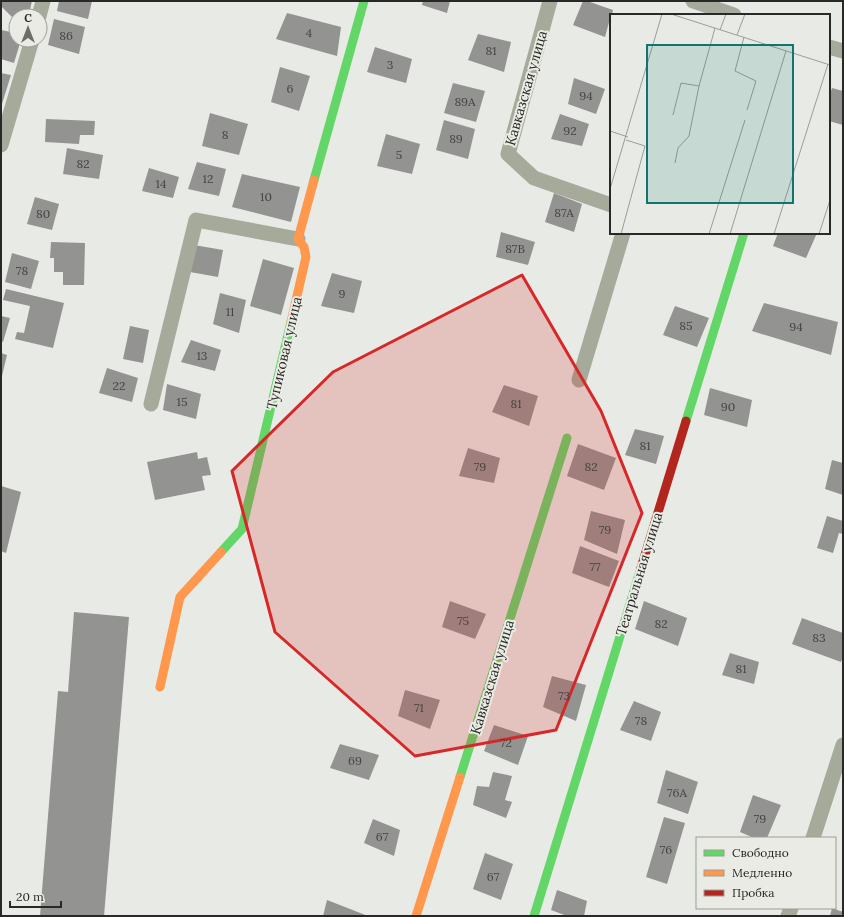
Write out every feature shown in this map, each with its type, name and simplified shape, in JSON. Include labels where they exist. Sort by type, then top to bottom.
[{"type":"street","points":[[151,404],[196,220],[298,239],[364,1]]},
{"type":"street","name":"Кавказская улица","points":[[550,1],[508,154],[534,178],[610,205]]},
{"type":"street","points":[[693,1],[731,14]]},
{"type":"street","points":[[830,47],[843,51]]},
{"type":"street","points":[[1,145],[30,48]]},
{"type":"street","points":[[579,380],[623,234]]},
{"type":"street","name":"Театральная улица","points":[[534,916],[744,234]]},
{"type":"street","name":"Тупиковая улица","points":[[160,687],[180,597],[242,529],[306,257],[304,247],[298,239]]},
{"type":"street","name":"Кавказская улица","points":[[416,916],[567,438]]},
{"type":"street","points":[[813,837],[843,745]]},
{"type":"highlighted area","points":[[522,275],[601,411],[642,513],[556,730],[415,756],[275,632],[232,471],[333,372]]},
{"type":"building","points":[[1,1],[32,1],[30,8],[8,8],[8,13],[1,6]]},
{"type":"building","points":[[59,1],[92,1],[88,19],[57,11]]},
{"type":"building","points":[[423,1],[450,1],[447,13],[422,5]]},
{"type":"building","points":[[583,1],[613,10],[612,14],[610,14],[605,37],[573,25]]},
{"type":"building","points":[[287,13],[341,27],[337,56],[276,39]]},
{"type":"building","points":[[54,19],[85,27],[79,54],[48,45]]},
{"type":"building","points":[[1,30],[8,31],[8,48],[19,48],[14,63],[1,59]]},
{"type":"building","points":[[478,34],[511,42],[504,72],[468,60]]},
{"type":"building","points":[[375,47],[412,59],[406,83],[367,72]]},
{"type":"building","points":[[280,67],[310,76],[299,111],[271,102]]},
{"type":"building","points":[[1,73],[11,75],[1,107]]},
{"type":"building","points":[[574,78],[605,89],[596,114],[568,104]]},
{"type":"building","points":[[453,83],[485,91],[476,122],[444,113]]},
{"type":"building","points":[[832,88],[843,91],[843,125],[830,121],[830,94]]},
{"type":"building","points":[[210,113],[248,124],[239,155],[202,146]]},
{"type":"building","points":[[560,114],[589,124],[582,146],[551,139]]},
{"type":"building","points":[[46,119],[95,121],[94,135],[80,135],[79,144],[45,142]]},
{"type":"building","points":[[444,120],[475,129],[468,159],[436,150]]},
{"type":"building","points":[[386,134],[420,144],[412,174],[377,166]]},
{"type":"building","points":[[67,148],[103,155],[99,179],[63,174]]},
{"type":"building","points":[[197,162],[226,169],[219,196],[188,189]]},
{"type":"building","points":[[149,168],[179,177],[173,198],[142,191]]},
{"type":"building","points":[[242,174],[300,187],[291,222],[232,207]]},
{"type":"building","points":[[554,193],[582,204],[574,232],[545,222]]},
{"type":"building","points":[[35,197],[59,204],[52,230],[27,224]]},
{"type":"building","points":[[501,232],[535,242],[528,265],[496,257]]},
{"type":"building","points":[[778,234],[817,234],[806,258],[773,246]]},
{"type":"building","points":[[51,242],[85,243],[84,285],[63,285],[63,272],[54,272],[54,258],[50,258]]},
{"type":"building","points":[[194,245],[223,250],[218,277],[190,272]]},
{"type":"building","points":[[12,253],[39,261],[31,289],[5,282]]},
{"type":"building","points":[[263,259],[294,268],[281,315],[250,306]]},
{"type":"building","points":[[332,273],[362,281],[354,313],[321,306]]},
{"type":"building","points":[[6,289],[64,303],[53,348],[15,339],[17,332],[24,333],[30,306],[3,300]]},
{"type":"building","points":[[220,293],[246,300],[239,333],[213,324]]},
{"type":"building","points":[[764,303],[838,322],[831,355],[752,331]]},
{"type":"building","points":[[675,306],[709,318],[697,347],[663,335]]},
{"type":"building","points":[[1,316],[10,318],[3,342],[1,341]]},
{"type":"building","points":[[130,326],[149,330],[143,363],[123,359]]},
{"type":"building","points":[[191,340],[221,350],[215,371],[181,362]]},
{"type":"building","points":[[1,353],[7,355],[2,376],[1,376]]},
{"type":"building","points":[[107,368],[138,378],[132,402],[99,393]]},
{"type":"building","points":[[167,384],[201,394],[196,419],[163,410]]},
{"type":"building","points":[[504,385],[538,396],[529,426],[492,412]]},
{"type":"building","points":[[710,388],[752,400],[747,427],[704,415]]},
{"type":"building","points":[[635,429],[664,436],[656,464],[625,455]]},
{"type":"building","points":[[578,444],[616,458],[604,490],[567,476]]},
{"type":"building","points":[[468,448],[500,458],[494,483],[459,476]]},
{"type":"building","points":[[197,452],[198,459],[207,457],[211,475],[202,476],[205,490],[155,500],[147,462]]},
{"type":"building","points":[[832,460],[843,463],[843,495],[825,489]]},
{"type":"building","points":[[1,486],[21,492],[6,553],[1,551]]},
{"type":"building","points":[[591,511],[625,520],[617,554],[584,540]]},
{"type":"building","points":[[827,516],[843,521],[843,534],[839,533],[833,553],[817,548]]},
{"type":"building","points":[[580,546],[619,561],[609,587],[572,573]]},
{"type":"building","points":[[450,601],[486,614],[475,639],[442,627]]},
{"type":"building","points":[[644,601],[687,618],[678,646],[635,629]]},
{"type":"building","points":[[74,612],[129,617],[104,916],[40,916],[58,691],[68,692]]},
{"type":"building","points":[[802,618],[843,633],[843,657],[841,662],[792,644]]},
{"type":"building","points":[[730,653],[759,662],[754,684],[722,675]]},
{"type":"building","points":[[552,676],[586,685],[576,721],[543,707]]},
{"type":"building","points":[[405,690],[440,700],[430,729],[398,716]]},
{"type":"building","points":[[634,701],[661,712],[651,741],[620,730]]},
{"type":"building","points":[[494,725],[528,736],[518,765],[484,751]]},
{"type":"building","points":[[340,744],[379,755],[369,780],[330,768]]},
{"type":"building","points":[[666,770],[698,782],[688,814],[657,803]]},
{"type":"building","points":[[493,772],[512,776],[505,800],[512,802],[506,818],[473,805],[477,786],[489,787]]},
{"type":"building","points":[[753,795],[781,805],[767,837],[752,837],[740,832]]},
{"type":"building","points":[[664,817],[685,823],[667,884],[646,877]]},
{"type":"building","points":[[373,819],[400,830],[394,856],[364,843]]},
{"type":"building","points":[[485,853],[513,864],[501,900],[473,889]]},
{"type":"building","points":[[557,890],[587,901],[584,916],[567,916],[551,910]]},
{"type":"building","points":[[327,900],[368,916],[323,916]]},
{"type":"building","points":[[832,909],[843,912],[843,916],[830,916]]},
{"type":"traffic: fast","points":[[314,180],[364,1]]},
{"type":"traffic: fast","points":[[686,421],[744,234]]},
{"type":"traffic: fast","points":[[221,552],[242,529],[291,322]]},
{"type":"traffic: fast","points":[[460,777],[567,438]]},
{"type":"traffic: fast","points":[[534,916],[641,568]]},
{"type":"traffic: slow","points":[[291,322],[306,257],[304,247],[298,239],[314,180]]},
{"type":"traffic: slow","points":[[160,687],[180,597],[221,552]]},
{"type":"traffic: slow","points":[[416,916],[460,777]]},
{"type":"traffic: jam","points":[[641,568],[686,421]]}]
